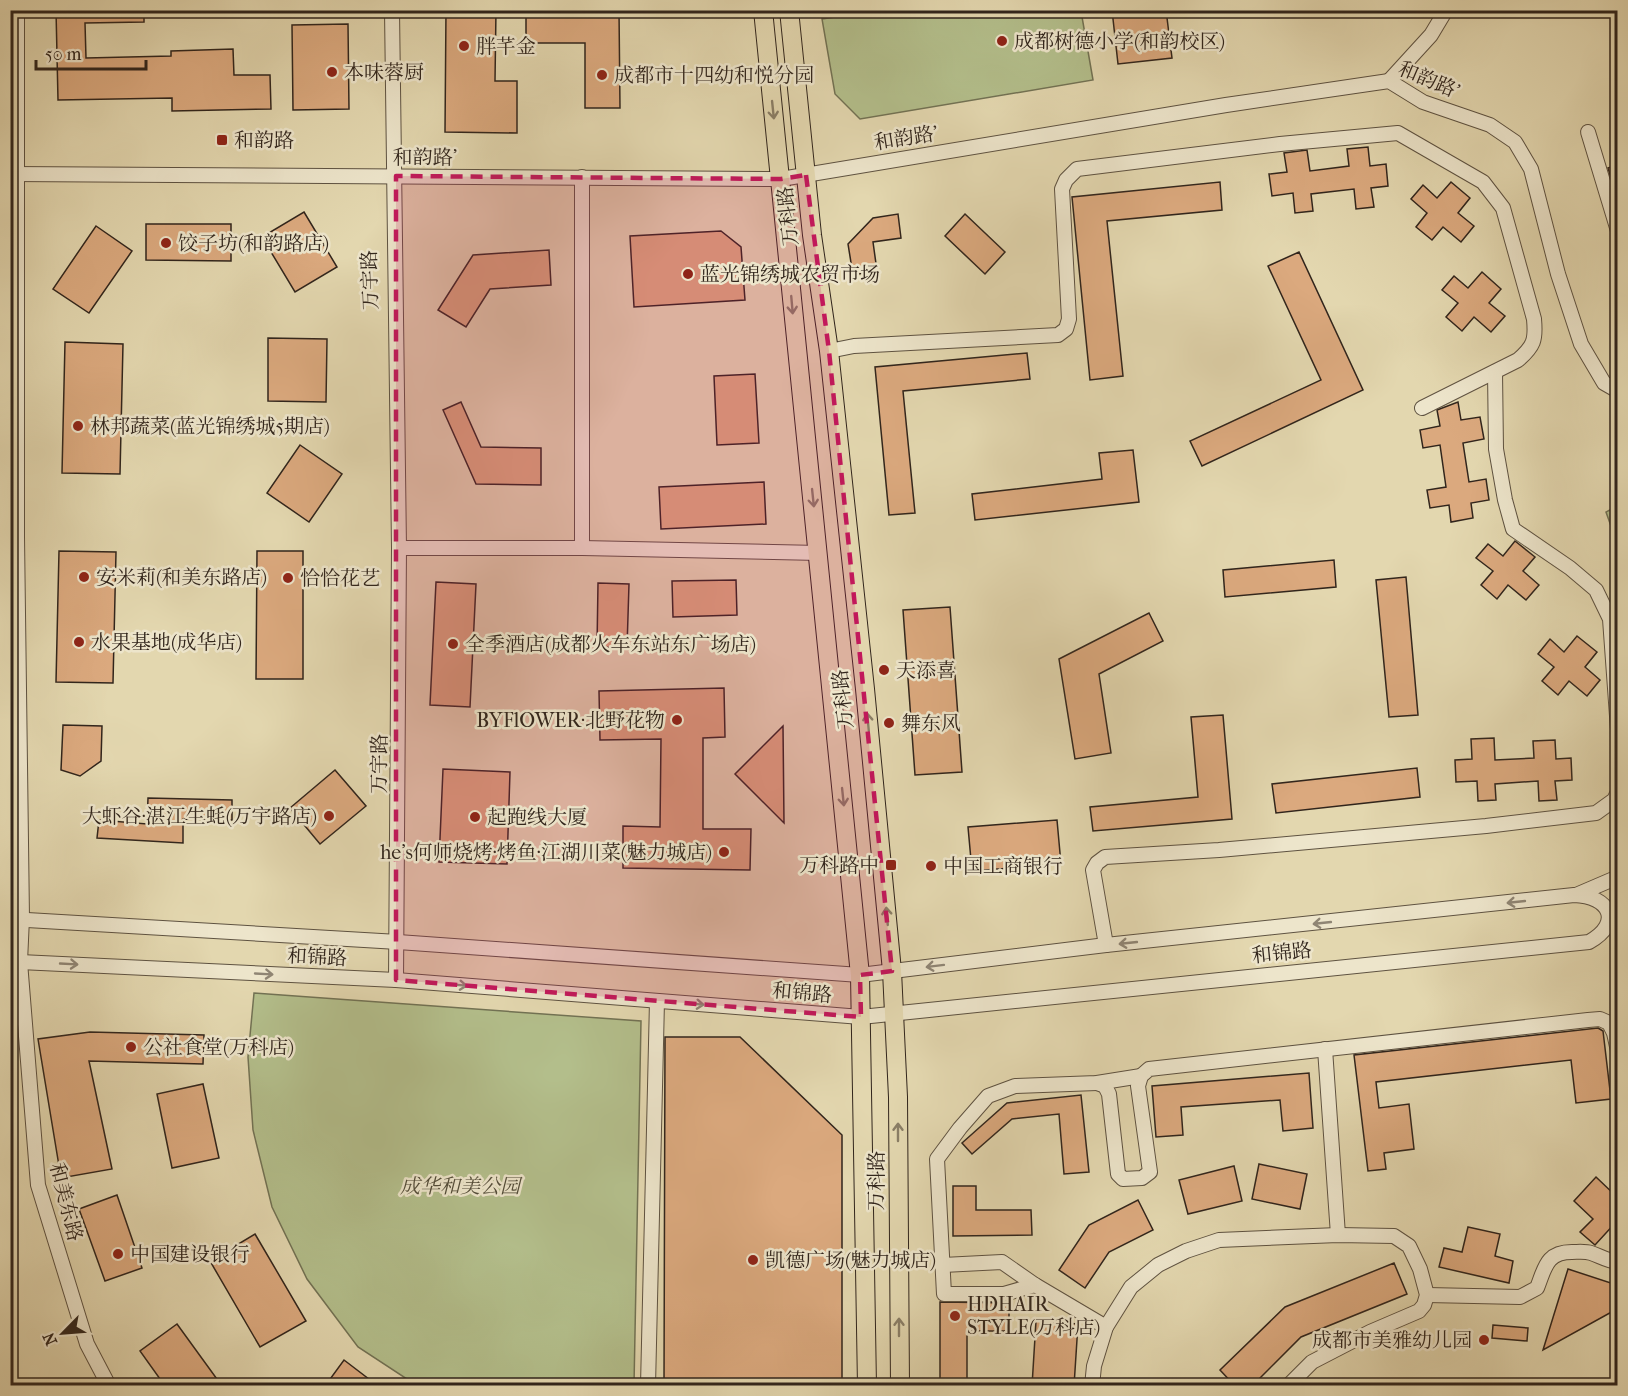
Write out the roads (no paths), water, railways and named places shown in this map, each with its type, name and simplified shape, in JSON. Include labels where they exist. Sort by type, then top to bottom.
[{"type":"main road","name":"万科路","points":[[763,10],[860,975],[867,1386]]},
{"type":"main road","name":"万科路","points":[[789,10],[812,235],[829,351],[892,971],[898,1097],[900,1386]]},
{"type":"street","name":"和美东路","points":[[17,10],[14,174],[15,962],[38,1185],[87,1344],[110,1386]]},
{"type":"street","name":"万宇路","points":[[386,10],[399,548],[396,980]]},
{"type":"street","name":"万宇路","points":[[391,176],[392,10]]},
{"type":"street","points":[[1389,81],[1431,35],[1446,10]]},
{"type":"street","name":"和韵路’","points":[[14,174],[781,178],[1226,105],[1389,81],[1424,102],[1490,125],[1515,142],[1531,169],[1558,273],[1581,344],[1604,382],[1617,392]]},
{"type":"street","points":[[1588,132],[1617,231]]},
{"type":"street","points":[[829,351],[855,346],[1058,335],[1066,329],[1070,298],[1062,189],[1066,180],[1077,169],[1280,144],[1398,133],[1483,182],[1503,208],[1534,319],[1536,337],[1530,350],[1518,360],[1422,408]]},
{"type":"street","points":[[582,177],[582,548]]},
{"type":"street","points":[[1495,372],[1496,449],[1513,529],[1570,568],[1596,590],[1610,619],[1617,730]]},
{"type":"street","points":[[399,548],[582,548],[819,553]]},
{"type":"street","points":[[1106,945],[1093,870],[1097,863],[1105,857],[1219,850],[1486,826],[1596,813],[1614,800],[1617,792]]},
{"type":"street","points":[[16,919],[398,942],[860,975],[1106,945],[1574,896],[1617,877]]},
{"type":"street","name":"和锦路","points":[[15,962],[396,980],[861,1017],[1589,942],[1608,926],[1609,916],[1600,901],[1588,896],[1574,896]]},
{"type":"street","points":[[648,1386],[657,1001]]},
{"type":"street","points":[[1097,1083],[1105,1086],[1109,1094],[1118,1174],[1123,1179],[1142,1178],[1150,1172],[1138,1086],[1141,1077],[1149,1070],[1599,1019],[1610,1023],[1617,1051]]},
{"type":"street","points":[[1324,1049],[1338,1235]]},
{"type":"street","points":[[1035,1285],[1004,1294],[945,1294],[937,1159],[988,1096],[1001,1090],[1015,1086],[1097,1083],[1141,1077]]},
{"type":"street","points":[[1092,1386],[1094,1366],[1106,1327],[1131,1287],[1158,1265],[1186,1251],[1219,1240],[1338,1235],[1394,1236],[1409,1246],[1420,1269],[1427,1295],[1419,1311],[1370,1332],[1312,1362],[1288,1386]]},
{"type":"street","points":[[1427,1295],[1520,1297],[1530,1294],[1537,1288],[1549,1260],[1562,1252],[1588,1252],[1608,1261],[1617,1262]]},
{"type":"street","points":[[943,1266],[1002,1262],[1035,1285],[1106,1327]]},
{"type":"place","name":"成都树德小学(和韵校区)","points":[[1002,41]]},
{"type":"place","name":"胖芊金","points":[[464,46]]},
{"type":"place","name":"本味蓉厨","points":[[332,72]]},
{"type":"place","name":"成都市十四幼和悦分园","points":[[602,75]]},
{"type":"place","name":"和韵路","points":[[222,140]]},
{"type":"place","name":"饺子坊(和韵路店)","points":[[166,243]]},
{"type":"place","name":"蓝光锦绣城农贸市场","points":[[688,274]]},
{"type":"place","name":"林邦蔬菜(蓝光锦绣城5期店)","points":[[78,426]]},
{"type":"place","name":"安米莉(和美东路店)","points":[[84,577]]},
{"type":"place","name":"恰恰花艺","points":[[288,578]]},
{"type":"place","name":"水果基地(成华店)","points":[[79,642]]},
{"type":"place","name":"全季酒店(成都火车东站东广场店)","points":[[453,644]]},
{"type":"place","name":"天添喜","points":[[884,670]]},
{"type":"place","name":"BYFlOWER·北野花物","points":[[677,720]]},
{"type":"place","name":"舞东风","points":[[889,723]]},
{"type":"place","name":"大虾谷·湛江生蚝(万宇路店)","points":[[329,816]]},
{"type":"place","name":"起跑线大厦","points":[[475,817]]},
{"type":"place","name":"he's何师烧烤·烤鱼·江湖川菜(魅力城店)","points":[[724,852]]},
{"type":"place","name":"万科路中","points":[[891,865]]},
{"type":"place","name":"中国工商银行","points":[[931,866]]},
{"type":"place","name":"公社食堂(万科店)","points":[[131,1047]]},
{"type":"place","name":"中国建设银行","points":[[118,1254]]},
{"type":"place","name":"凯德广场(魅力城店)","points":[[753,1260]]},
{"type":"place","name":"HDHAIR STYLE(万科店)","points":[[955,1316]]},
{"type":"place","name":"成都市美雅幼儿园","points":[[1484,1340]]},
{"type":"park label","name":"成华和美公园","points":[[460,1186]]}]
